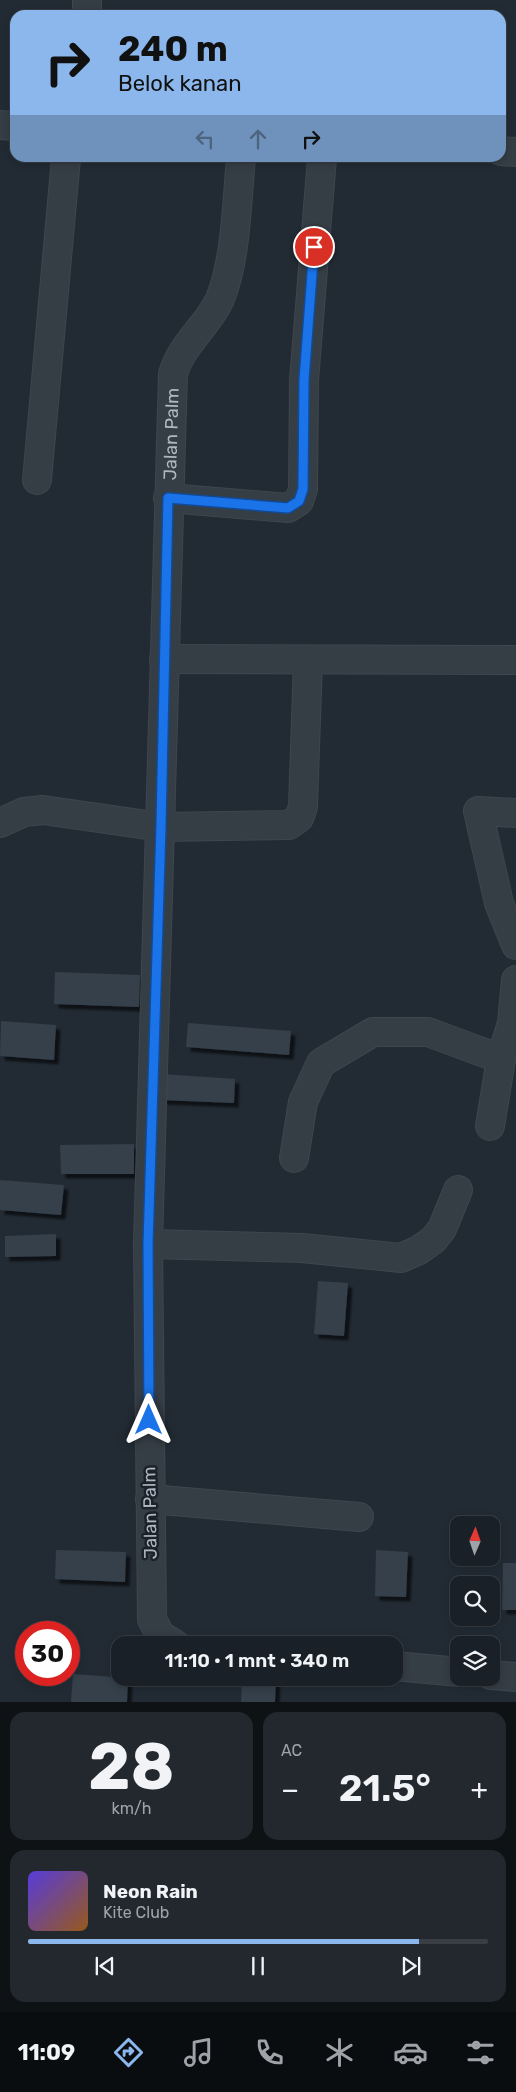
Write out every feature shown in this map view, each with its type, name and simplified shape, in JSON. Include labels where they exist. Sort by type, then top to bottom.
[{"type":"street","points":[[37,480],[66,162]]},
{"type":"street","name":"Jalan Palm","points":[[162,1636],[152,1618],[148,1244],[173,374],[178,359],[219,301],[225,286],[230,261],[241,162]]},
{"type":"street","points":[[168,498],[288,508],[299,501],[303,489],[304,380],[322,162]]},
{"type":"street","points":[[164,659],[516,660]]},
{"type":"street","points":[[0,823],[24,812],[43,810],[161,826],[289,825],[299,818],[303,808],[308,660]]},
{"type":"street","points":[[515,939],[499,903],[478,812],[516,813]]},
{"type":"street","points":[[490,1126],[501,1059],[512,1023],[516,980]]},
{"type":"street","points":[[294,1158],[303,1102],[321,1063],[373,1032],[428,1032],[501,1059]]},
{"type":"street","points":[[148,1244],[302,1248],[401,1258],[419,1250],[434,1240],[442,1229],[458,1190]]},
{"type":"street","points":[[150,1499],[359,1517]]},
{"type":"street","points":[[403,1667],[450,1671]]},
{"type":"street","points":[[500,1676],[516,1677]]},
{"type":"building","points":[[55,972],[140,975],[139,1007],[54,1004]]},
{"type":"building","points":[[1,1021],[56,1025],[54,1060],[0,1056]]},
{"type":"building","points":[[188,1023],[291,1031],[289,1055],[186,1047]]},
{"type":"building","points":[[162,1074],[235,1079],[234,1103],[161,1100]]},
{"type":"building","points":[[134,1144],[134,1174],[61,1174],[60,1145]]},
{"type":"building","points":[[0,1180],[64,1185],[61,1215],[0,1210]]},
{"type":"building","points":[[56,1234],[56,1256],[5,1257],[5,1236]]},
{"type":"building","points":[[318,1281],[348,1283],[344,1336],[314,1334]]},
{"type":"building","points":[[56,1550],[126,1552],[125,1582],[55,1579]]},
{"type":"building","points":[[376,1550],[408,1552],[406,1597],[375,1596]]},
{"type":"building","points":[[503,1563],[516,1563],[516,1610],[502,1610]]},
{"type":"building","points":[[80,1675],[111,1677],[111,1686],[128,1686],[127,1702],[71,1702],[72,1686],[80,1686]]},
{"type":"building","points":[[242,1686],[276,1686],[275,1702],[241,1702]]},
{"type":"route","points":[[149,1420],[148,1244],[161,826],[168,498],[288,508],[299,501],[303,489],[304,380],[314,247]]}]
